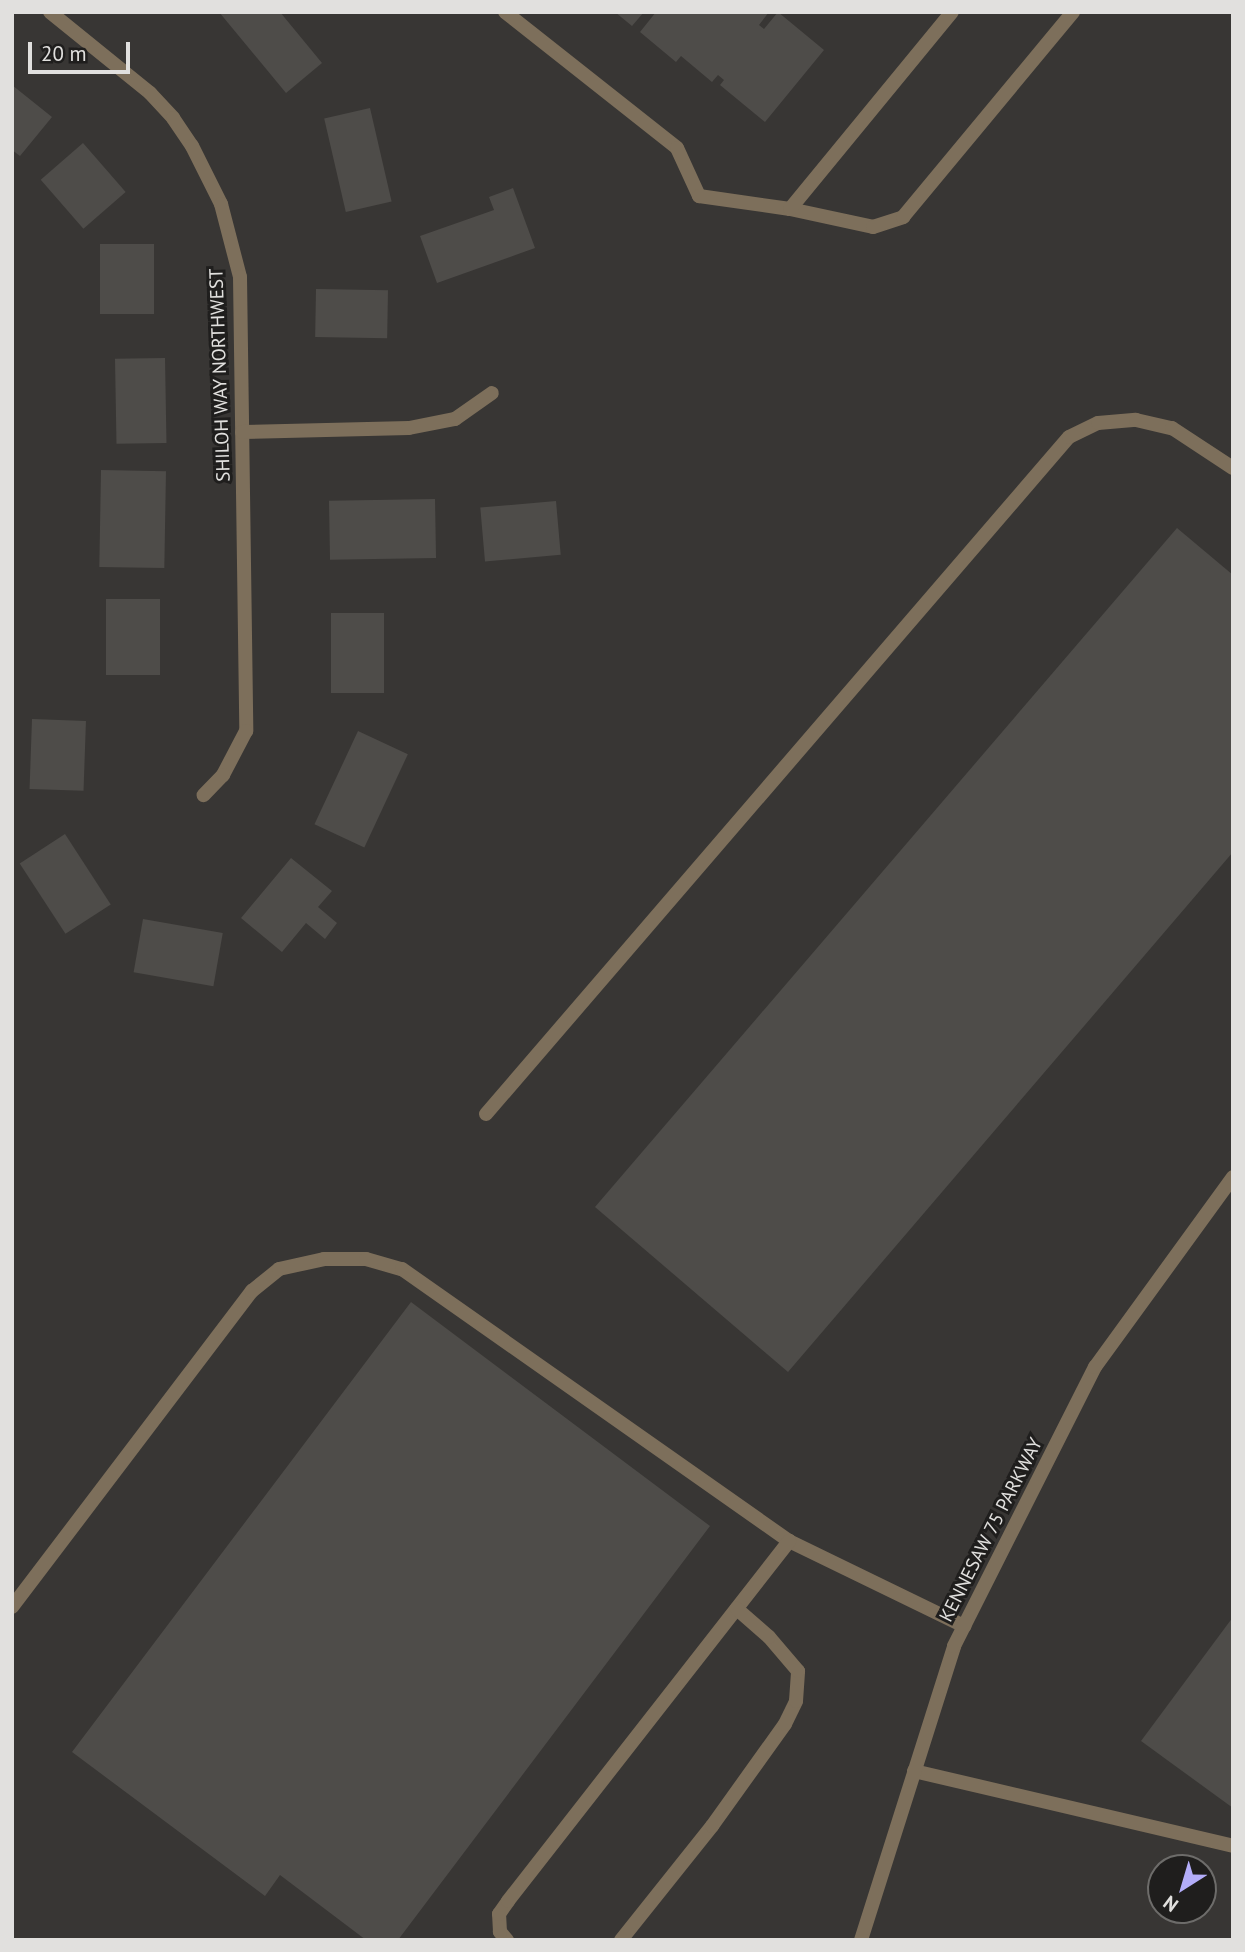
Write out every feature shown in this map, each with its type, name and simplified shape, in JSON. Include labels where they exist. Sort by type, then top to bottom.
[{"type":"street","name":"SHILOH WAY NORTHWEST","points":[[50,12],[150,93],[173,118],[192,146],[222,204],[240,277],[246,731],[223,775],[204,795]]},
{"type":"street","points":[[505,12],[677,148],[699,196],[789,209],[873,227],[903,217],[1073,12]]},
{"type":"street","points":[[789,209],[952,12]]},
{"type":"street","points":[[242,432],[409,428],[455,419],[492,393]]},
{"type":"street","points":[[486,1114],[1069,437],[1098,423],[1136,420],[1172,428],[1233,468]]},
{"type":"street","name":"KENNESAW 75 PARKWAY","points":[[861,1940],[954,1646],[1095,1367],[1233,1177]]},
{"type":"street","points":[[12,1607],[252,1292],[279,1269],[324,1259],[366,1259],[402,1269],[789,1541],[964,1626]]},
{"type":"street","points":[[507,1940],[500,1932],[499,1914],[508,1901],[789,1541]]},
{"type":"street","points":[[621,1940],[712,1826],[785,1724],[796,1701],[797,1671],[769,1637],[737,1609]]},
{"type":"street","points":[[914,1771],[1233,1846]]},
{"type":"building","points":[[219,12],[280,12],[322,63],[286,93]]},
{"type":"building","points":[[615,12],[644,12],[632,26]]},
{"type":"building","points":[[656,12],[769,12],[759,25],[764,29],[778,12],[824,50],[765,122],[720,85],[724,80],[718,75],[712,82],[681,56],[676,62],[640,32]]},
{"type":"building","points":[[12,85],[52,117],[20,156],[12,150]]},
{"type":"building","points":[[370,108],[392,202],[346,212],[324,119]]},
{"type":"building","points":[[83,143],[126,192],[83,229],[41,180]]},
{"type":"building","points":[[513,188],[535,248],[437,283],[420,236],[494,210],[489,197]]},
{"type":"building","points":[[100,244],[154,244],[154,314],[100,314]]},
{"type":"building","points":[[316,289],[388,290],[387,338],[315,337]]},
{"type":"building","points":[[165,358],[166,443],[116,444],[115,359]]},
{"type":"building","points":[[101,470],[166,471],[164,568],[99,567]]},
{"type":"building","points":[[435,499],[436,558],[330,560],[329,501]]},
{"type":"building","points":[[556,501],[561,555],[485,561],[480,508]]},
{"type":"building","points":[[1177,528],[1233,575],[1233,852],[788,1372],[595,1207]]},
{"type":"building","points":[[106,599],[160,599],[160,675],[106,675]]},
{"type":"building","points":[[331,613],[384,613],[384,693],[331,693]]},
{"type":"building","points":[[32,719],[86,721],[84,791],[30,789]]},
{"type":"building","points":[[358,731],[408,754],[364,848],[314,824]]},
{"type":"building","points":[[65,834],[111,904],[65,934],[20,863]]},
{"type":"building","points":[[291,858],[332,891],[318,907],[337,923],[325,939],[306,923],[282,952],[241,918]]},
{"type":"building","points":[[143,919],[223,933],[213,986],[134,972]]},
{"type":"building","points":[[411,1302],[710,1526],[398,1940],[366,1940],[280,1875],[265,1896],[72,1752]]},
{"type":"building","points":[[1233,1617],[1233,1808],[1141,1741]]}]
